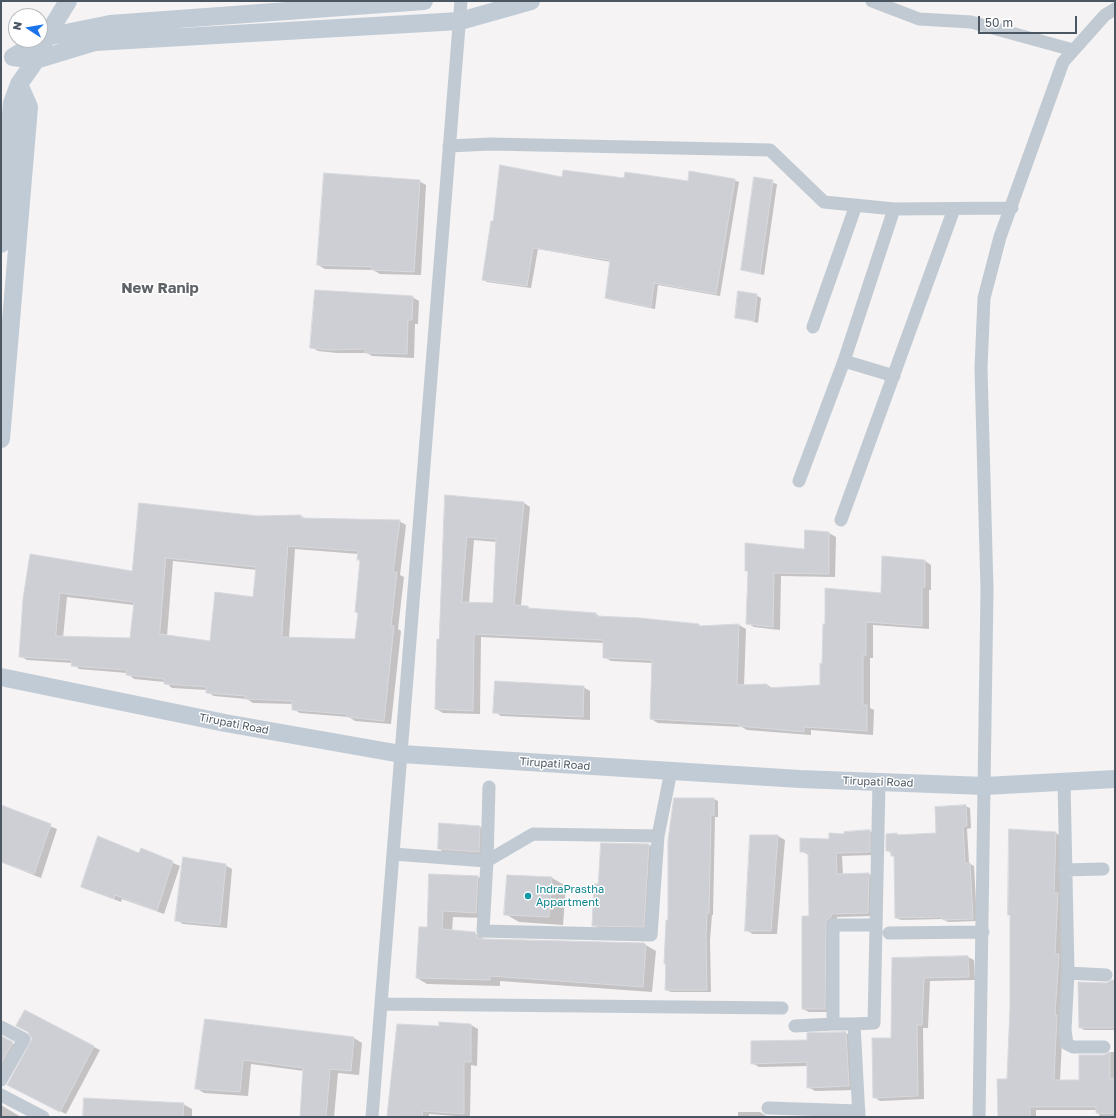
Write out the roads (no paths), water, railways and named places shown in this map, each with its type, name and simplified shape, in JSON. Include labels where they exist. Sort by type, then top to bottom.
[{"type":"street","points":[[48,34],[68,1]]},
{"type":"street","points":[[48,37],[110,24],[331,4],[424,1]]},
{"type":"street","points":[[372,1117],[461,1]]},
{"type":"street","points":[[7,59],[36,60],[95,42],[460,21],[530,1]]},
{"type":"street","points":[[872,1],[919,19],[971,22],[1073,50]]},
{"type":"street","points":[[979,1117],[987,590],[981,368],[984,298],[993,260],[1063,62],[1105,16],[1115,10]]},
{"type":"street","points":[[7,59],[26,48]]},
{"type":"street","points":[[1,244],[12,103],[19,84],[36,60],[41,48]]},
{"type":"street","points":[[1,439],[29,107],[19,84]]},
{"type":"street","points":[[449,146],[490,144],[770,150],[824,202],[894,209],[954,210],[1012,208]]},
{"type":"street","points":[[813,327],[856,205]]},
{"type":"street","points":[[799,481],[844,361],[894,209]]},
{"type":"street","points":[[841,520],[954,210]]},
{"type":"street","points":[[844,361],[894,376]]},
{"type":"street","name":"Tirupati Road","points":[[1,677],[226,723],[401,754],[671,771],[985,786],[1115,779]]},
{"type":"street","points":[[489,787],[483,931],[651,934],[658,836],[671,771]]},
{"type":"street","points":[[1064,781],[1064,870],[1068,973],[1065,1030],[1068,1044],[1073,1047],[1104,1047]]},
{"type":"street","points":[[795,1026],[874,1023],[879,782]]},
{"type":"street","points":[[393,854],[487,861],[533,834],[658,836]]},
{"type":"street","points":[[1064,870],[1103,869]]},
{"type":"street","points":[[833,1024],[833,925],[876,925]]},
{"type":"street","points":[[889,933],[983,932]]},
{"type":"street","points":[[1068,973],[1106,975]]},
{"type":"street","points":[[381,1004],[782,1008]]},
{"type":"street","points":[[768,1108],[859,1114],[854,1024]]},
{"type":"street","points":[[1,1027],[24,1039],[1,1080]]},
{"type":"street","points":[[1,1095],[43,1117]]},
{"type":"place","name":"IndraPrastha Appartment","points":[[528,896]]},
{"type":"district","name":"New Ranip","points":[[160,288]]}]
